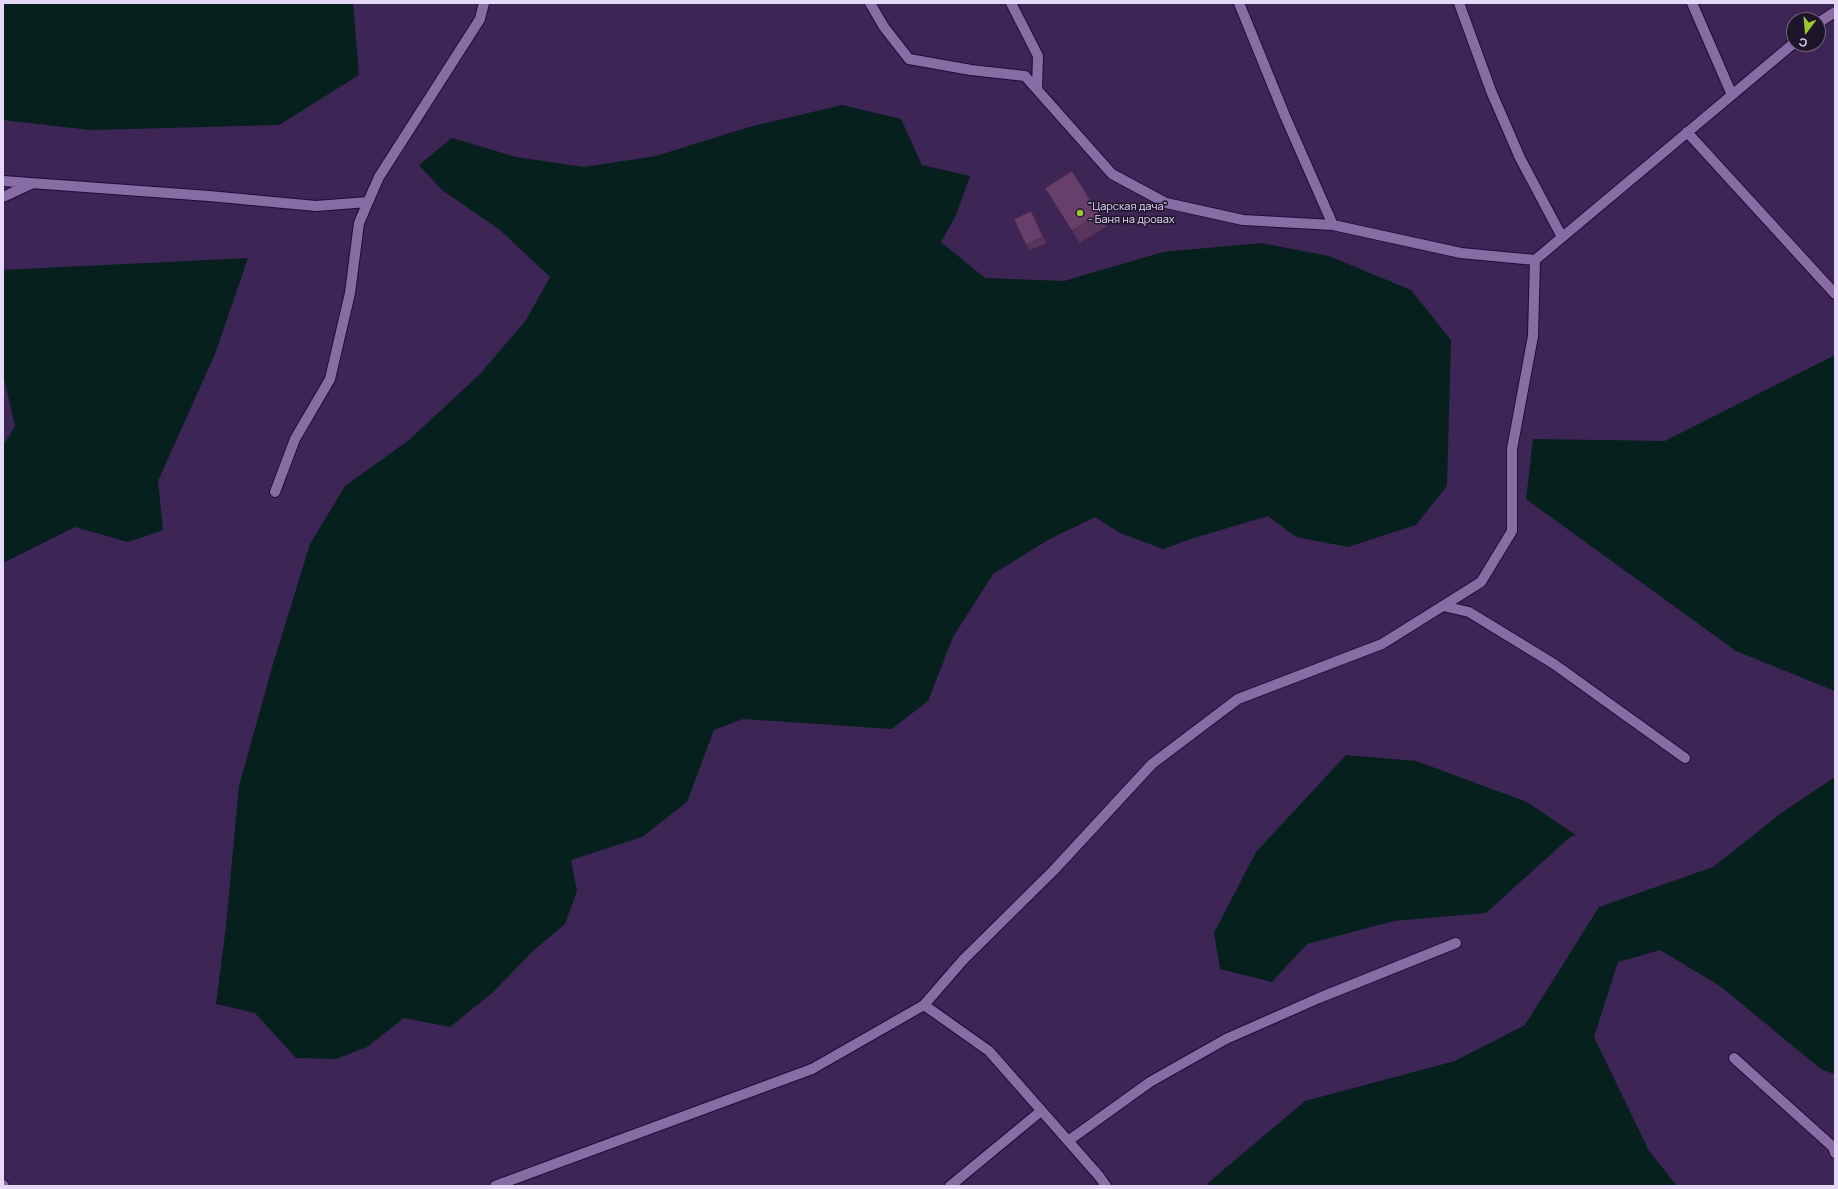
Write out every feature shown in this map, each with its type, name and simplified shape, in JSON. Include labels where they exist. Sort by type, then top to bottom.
[{"type":"lane","points":[[275,492],[295,439],[330,378],[350,293],[359,223],[379,177],[480,19],[484,3]]},
{"type":"lane","points":[[870,3],[884,27],[909,59],[971,70],[1025,76],[1112,174],[1166,203],[1243,220],[1334,225],[1461,253],[1535,260],[1786,50]]},
{"type":"lane","points":[[1011,3],[1038,56],[1037,89]]},
{"type":"lane","points":[[1239,3],[1285,116],[1334,225]]},
{"type":"lane","points":[[1459,3],[1491,91],[1520,158],[1562,237]]},
{"type":"lane","points":[[1692,3],[1732,94]]},
{"type":"lane","points":[[1826,18],[1835,12]]},
{"type":"lane","points":[[1687,132],[1835,294]]},
{"type":"lane","points":[[3,181],[209,196],[316,206],[368,202]]},
{"type":"lane","points":[[3,197],[33,184]]},
{"type":"lane","points":[[496,1186],[812,1069],[924,1005],[963,960],[1054,870],[1152,764],[1238,699],[1382,644],[1482,582],[1512,531],[1512,449],[1533,336],[1535,260]]},
{"type":"lane","points":[[1443,606],[1468,612],[1554,664],[1685,758]]},
{"type":"lane","points":[[1068,1141],[1150,1082],[1226,1039],[1320,998],[1456,943]]},
{"type":"lane","points":[[924,1005],[988,1051],[1106,1186]]},
{"type":"lane","points":[[1734,1058],[1833,1146],[1835,1153]]},
{"type":"lane","points":[[950,1186],[1041,1111]]},
{"type":"shaded area","points":[[3,3],[353,3],[359,75],[279,125],[91,130],[3,120]]},
{"type":"shaded area","points":[[842,105],[901,119],[922,165],[970,176],[956,215],[941,242],[985,278],[1064,281],[1163,252],[1261,243],[1329,256],[1411,290],[1451,340],[1447,486],[1416,525],[1348,547],[1296,537],[1268,516],[1163,549],[1120,533],[1095,517],[1048,540],[993,574],[953,637],[928,701],[892,729],[743,719],[714,730],[687,802],[642,837],[571,860],[577,891],[565,924],[534,950],[492,993],[450,1027],[404,1018],[367,1047],[336,1059],[296,1058],[255,1013],[216,1004],[226,926],[239,786],[273,664],[310,544],[345,486],[409,440],[480,374],[526,320],[550,277],[500,230],[442,190],[419,165],[452,138],[516,157],[584,167],[656,156],[749,127]]},
{"type":"shaded area","points":[[248,258],[215,354],[158,481],[163,530],[128,542],[75,527],[3,563],[3,446],[15,426],[3,374],[3,270]]},
{"type":"shaded area","points":[[1835,355],[1835,691],[1736,651],[1526,499],[1533,439],[1665,441]]},
{"type":"shaded area","points":[[1346,755],[1416,761],[1527,802],[1576,835],[1570,837],[1486,913],[1394,921],[1307,944],[1272,982],[1220,969],[1214,933],[1256,852]]},
{"type":"shaded area","points":[[1835,777],[1835,1074],[1822,1070],[1720,986],[1660,950],[1618,962],[1594,1037],[1649,1151],[1677,1186],[1210,1186],[1208,1183],[1305,1101],[1455,1061],[1525,1025],[1599,907],[1713,867],[1784,811]]},
{"type":"building","name":"\"Царская дача\" - Баня на дровах","points":[[1072,171],[1099,214],[1072,231],[1045,188]]},
{"type":"building","points":[[1031,211],[1043,237],[1026,245],[1014,219]]},
{"type":"place","name":"\"Царская дача\" - Баня на дровах","points":[[1080,213]]}]
